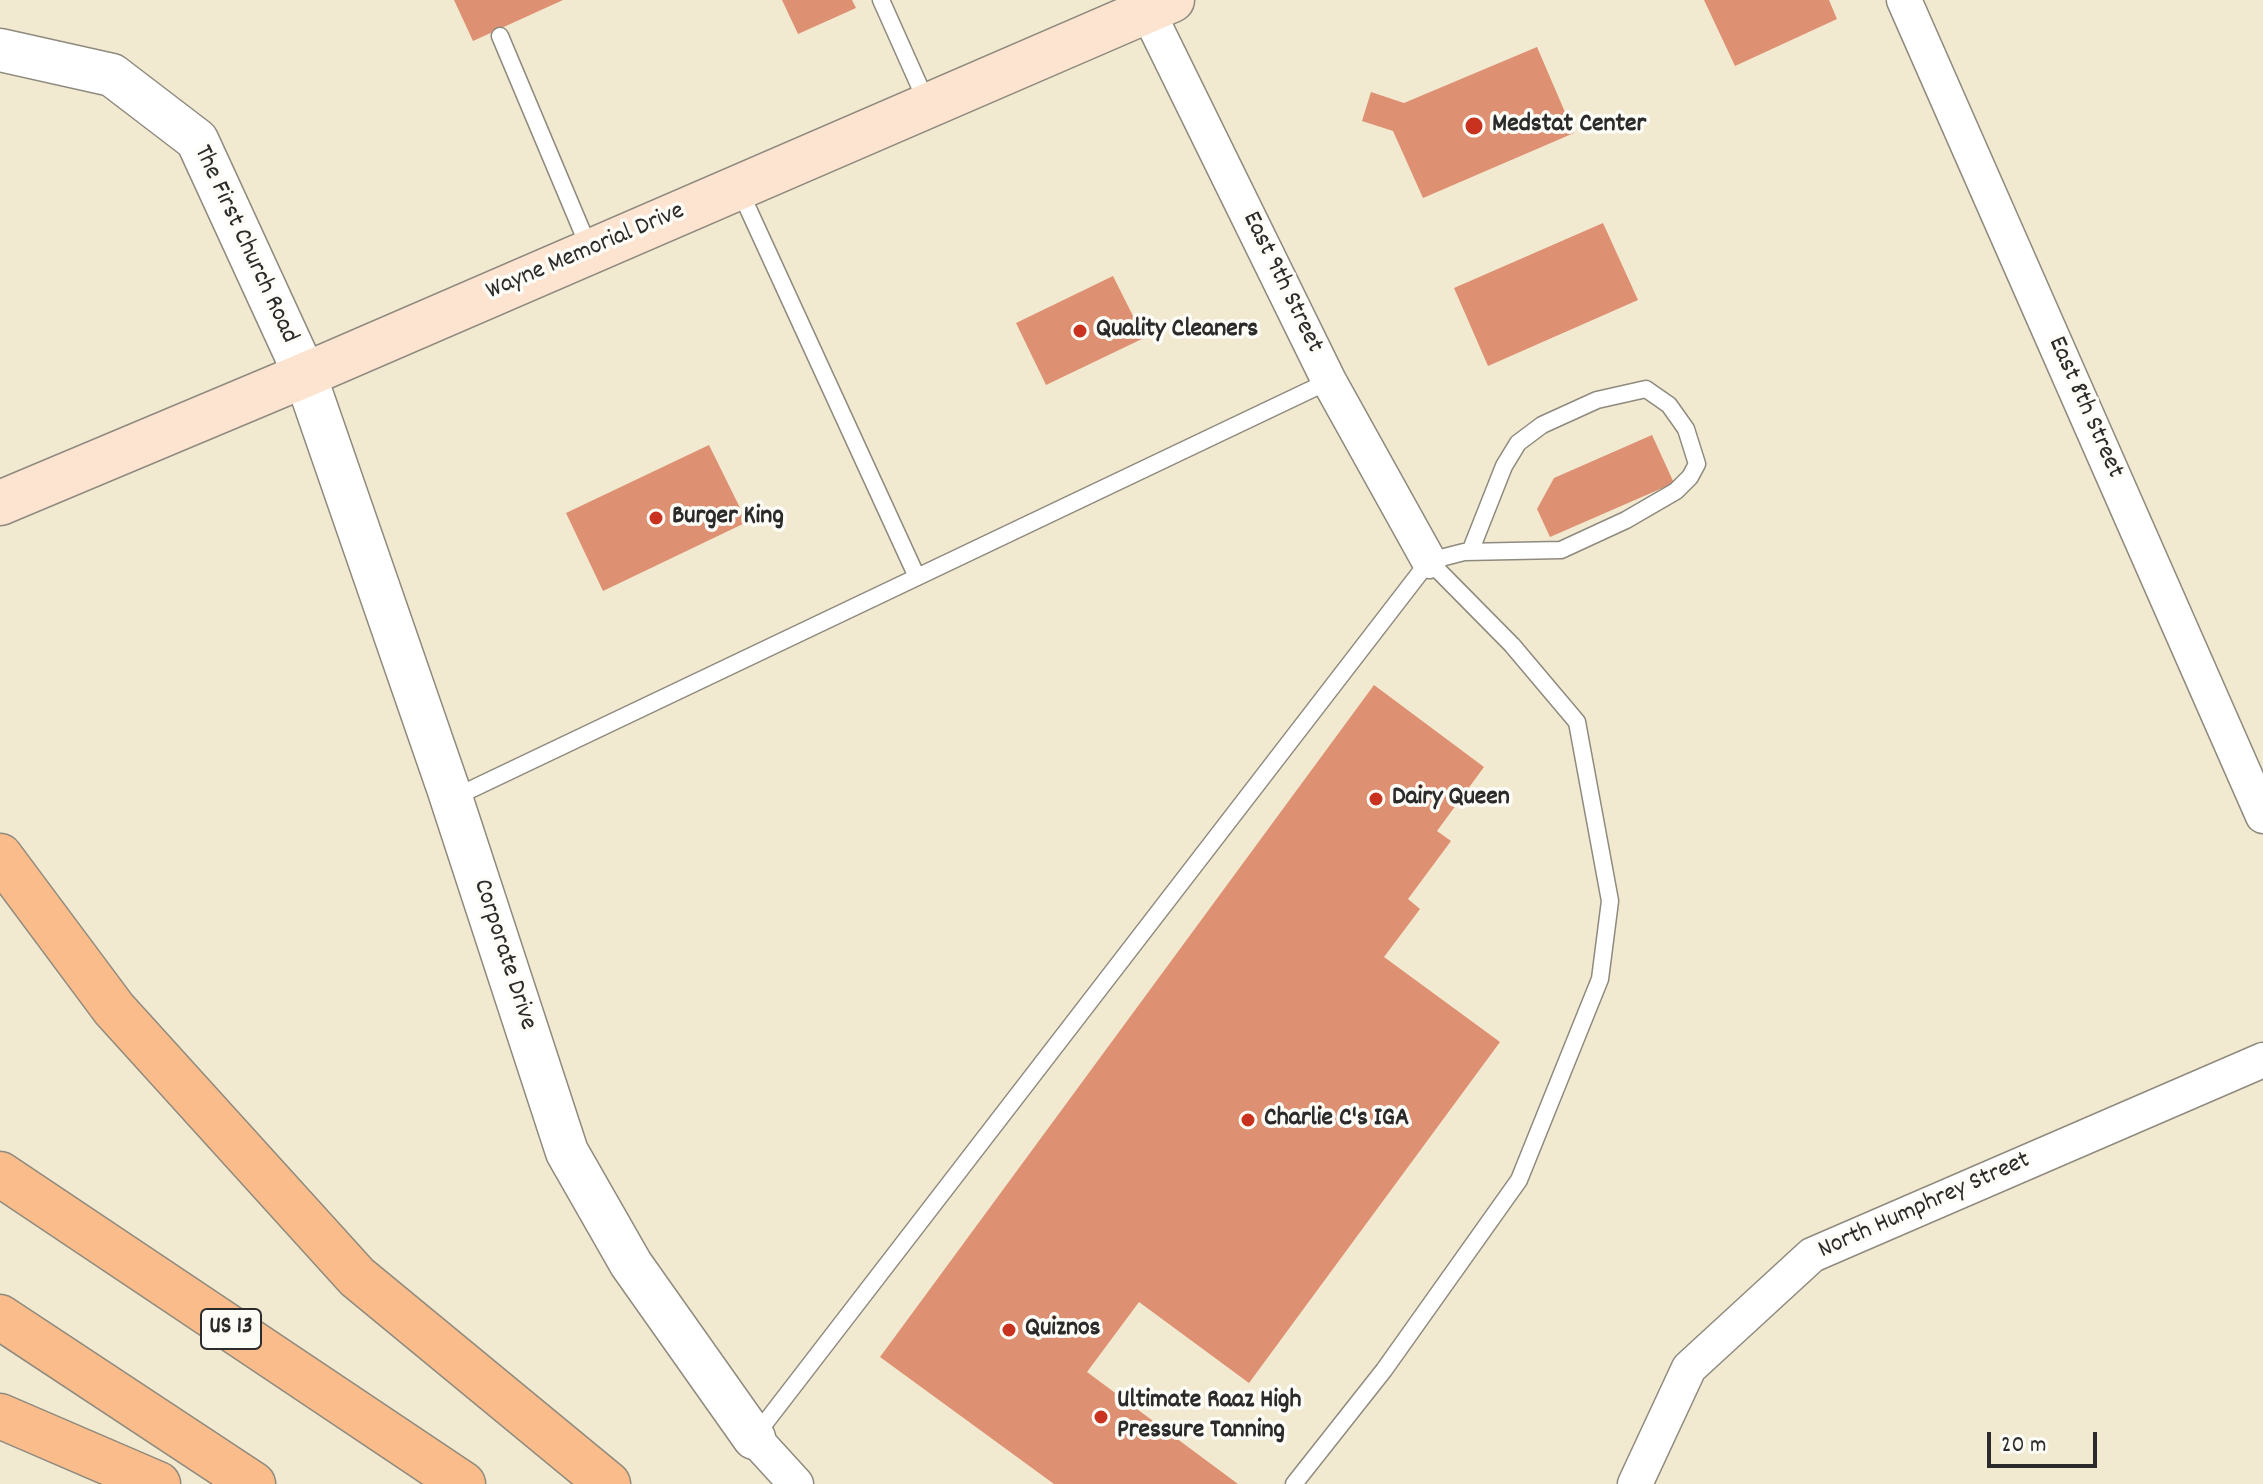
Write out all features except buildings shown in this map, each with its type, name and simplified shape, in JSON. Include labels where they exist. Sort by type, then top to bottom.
[{"type":"highway","points":[[0,856],[114,1009],[357,1277],[608,1484]]},
{"type":"highway","name":"US 13","points":[[0,1174],[463,1484]]},
{"type":"highway","points":[[0,1317],[253,1484]]},
{"type":"highway","points":[[0,1416],[158,1484]]},
{"type":"main road","name":"Wayne Memorial Drive","points":[[0,503],[305,375],[1153,4]]},
{"type":"street","name":"East 8th Street","points":[[1910,2],[2263,816]]},
{"type":"street","name":"East 9th Street","points":[[1153,4],[1329,381],[1429,561]]},
{"type":"street","name":"The First Church Road","points":[[0,50],[112,75],[197,140],[305,375]]},
{"type":"street","name":"Corporate Drive","points":[[305,375],[452,798],[567,1152],[631,1264],[754,1438],[796,1484]]},
{"type":"street","name":"North Humphrey Street","points":[[1635,1484],[1689,1368],[1812,1255],[2263,1060]]},
{"type":"lane","points":[[881,0],[928,104]]},
{"type":"lane","points":[[500,36],[591,251]]},
{"type":"lane","points":[[738,187],[917,577]]},
{"type":"lane","points":[[452,798],[1329,381]]},
{"type":"lane","points":[[754,1438],[1429,561],[1470,552],[1561,550],[1667,497],[1690,477],[1697,464],[1686,429],[1669,405],[1646,389],[1597,400],[1542,425],[1518,443],[1504,466],[1470,552]]},
{"type":"lane","points":[[1294,1484],[1384,1370],[1519,1180],[1600,979],[1610,901],[1577,722],[1512,645],[1429,561]]},
{"type":"place","name":"Medstat Center","points":[[1474,126]]},
{"type":"place","name":"Quality Cleaners","points":[[1080,331]]},
{"type":"place","name":"Burger King","points":[[656,518]]},
{"type":"place","name":"Dairy Queen","points":[[1376,799]]},
{"type":"place","name":"Charlie C's IGA","points":[[1248,1120]]},
{"type":"place","name":"Quiznos","points":[[1009,1330]]},
{"type":"place","name":"Ultimate Raaz High Pressure Tanning","points":[[1101,1417]]}]
